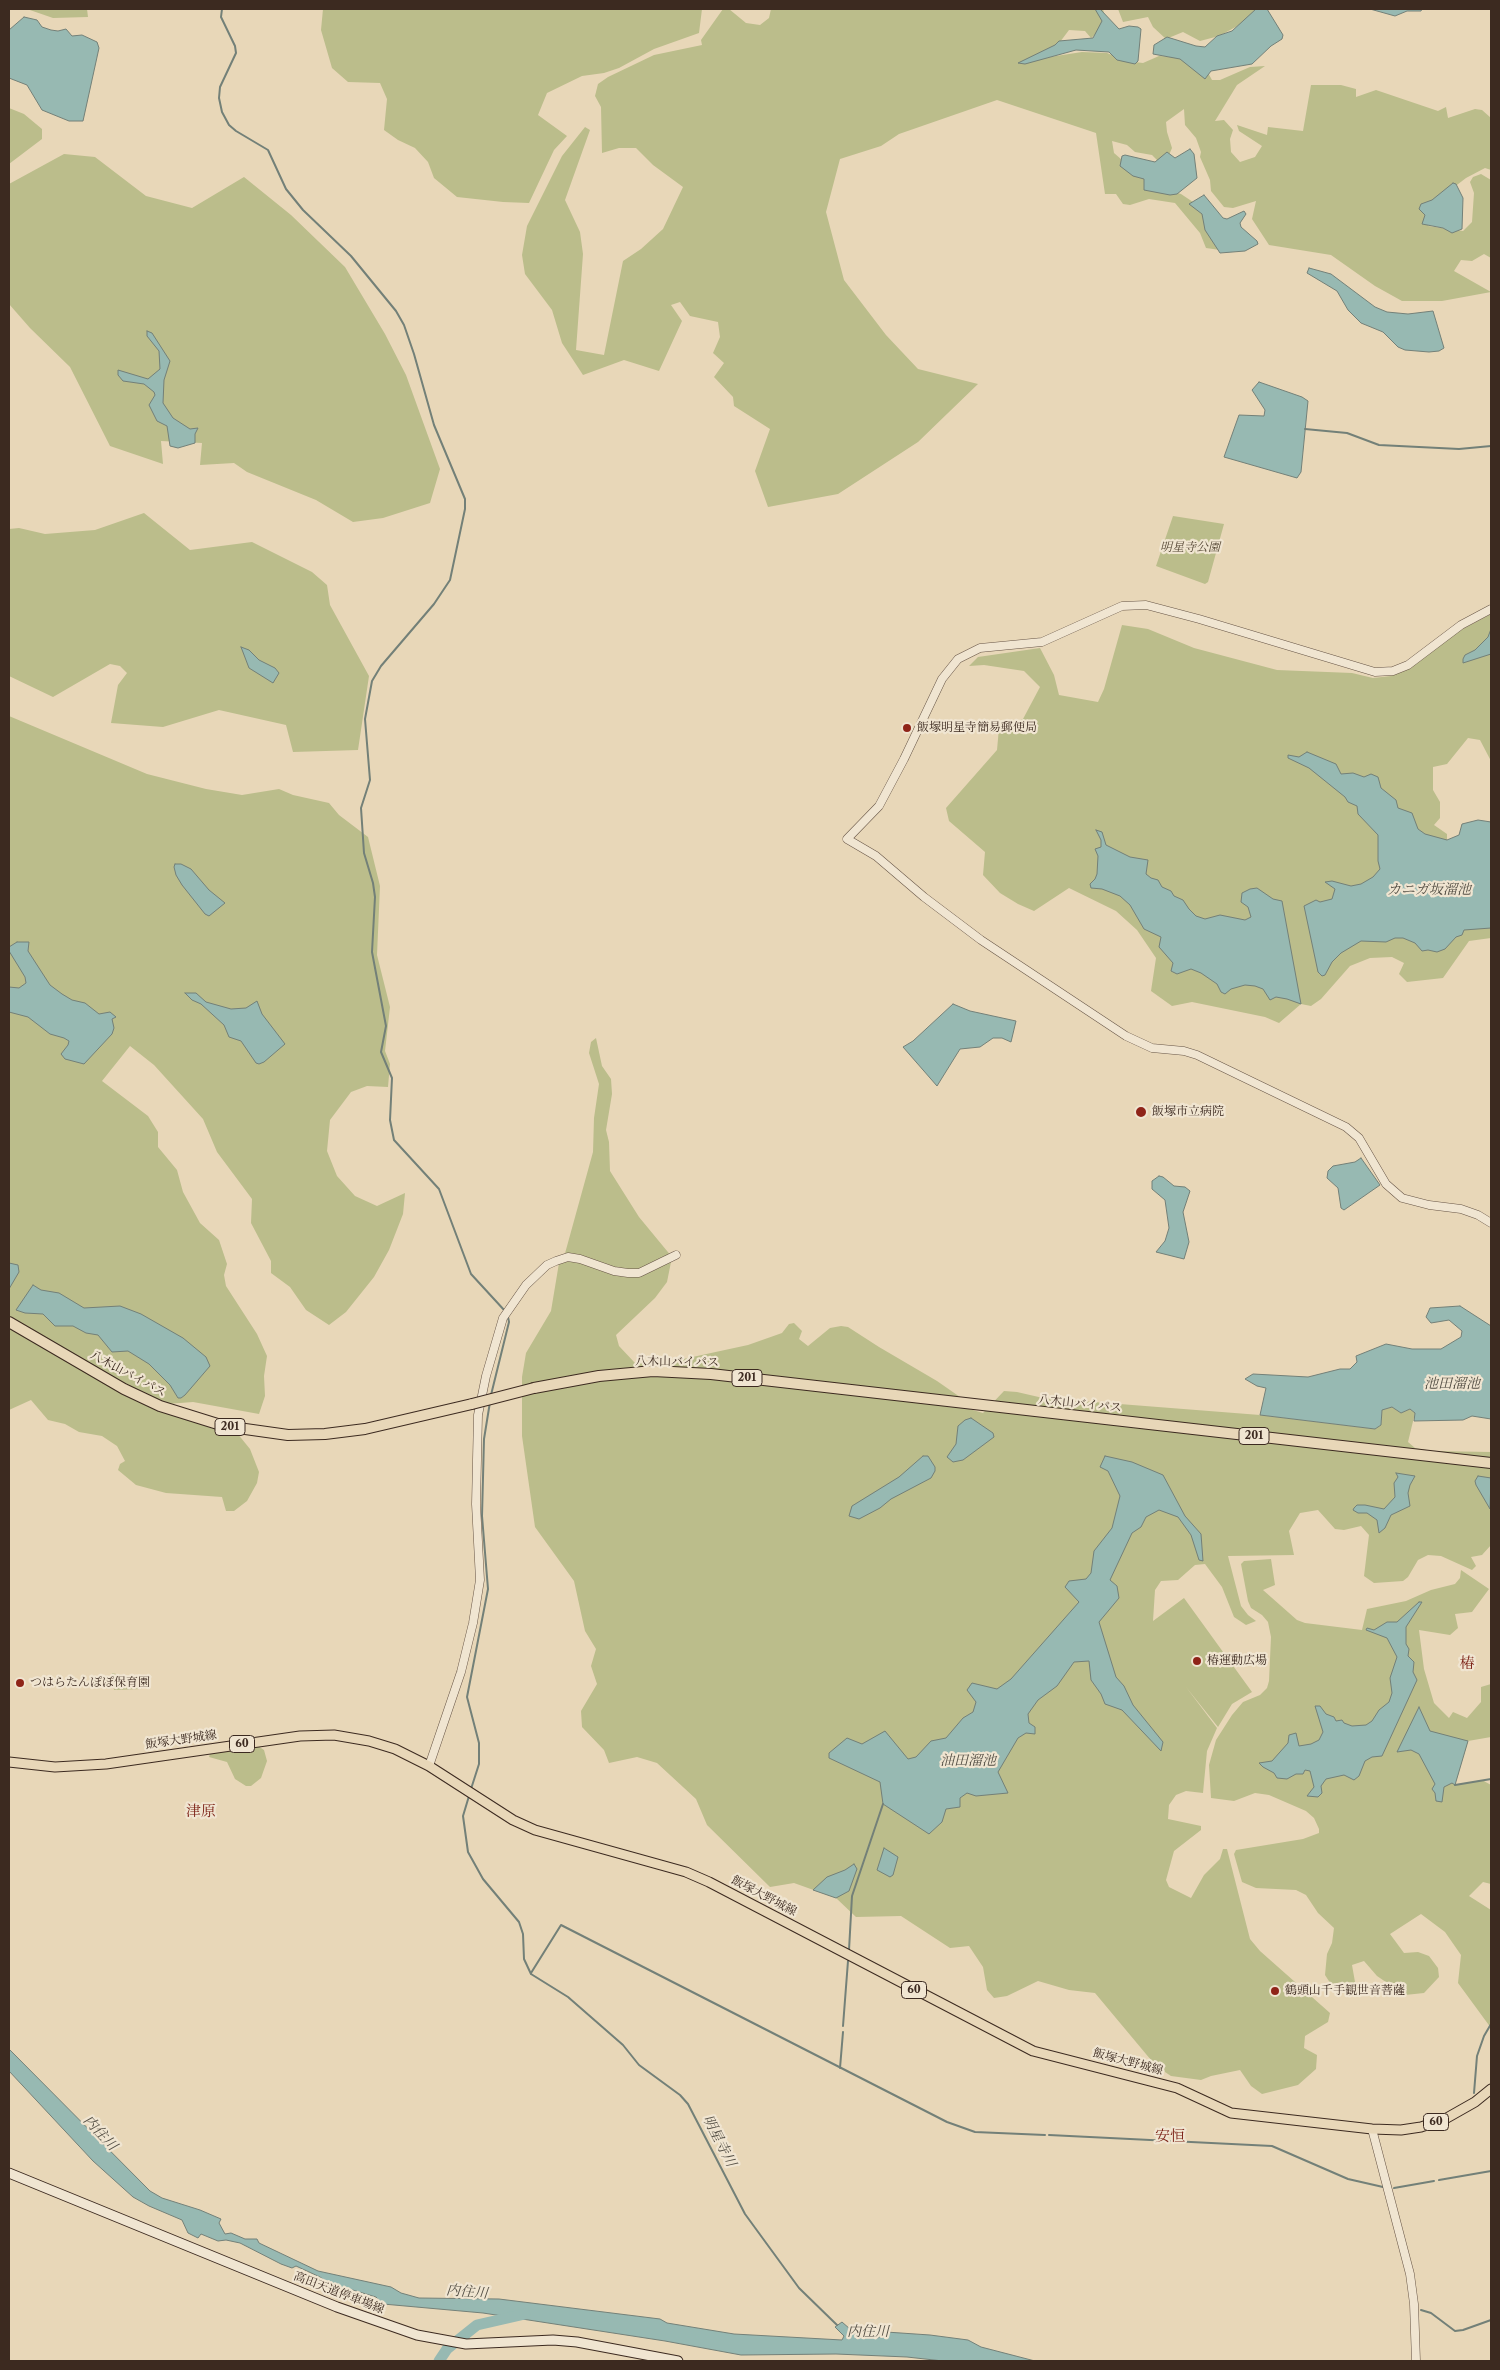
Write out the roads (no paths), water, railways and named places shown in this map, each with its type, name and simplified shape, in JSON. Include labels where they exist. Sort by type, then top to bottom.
[{"type":"highway","name":"八木山バイパス","points":[[9,1322],[124,1389],[160,1406],[224,1426],[288,1435],[325,1434],[366,1429],[534,1388],[599,1376],[653,1372],[711,1374],[960,1404],[1491,1463]]},
{"type":"main road","name":"飯塚大野城線","points":[[9,1762],[55,1767],[106,1764],[300,1736],[334,1735],[369,1741],[395,1749],[429,1766],[512,1820],[535,1830],[686,1872],[709,1882],[1033,2052],[1177,2088],[1231,2113],[1372,2129],[1401,2130],[1437,2122],[1468,2107],[1491,2089]]},
{"type":"main road","name":"高田天道停車場線","points":[[9,2173],[337,2307],[417,2335],[466,2344],[553,2340],[576,2342],[678,2361]]},
{"type":"street","points":[[1491,609],[1461,626],[1408,665],[1393,670],[1375,672],[1199,619],[1146,606],[1122,606],[1042,642],[980,648],[958,659],[942,679],[884,798],[879,806],[847,839],[876,856],[924,897],[980,940],[1126,1036],[1152,1048],[1184,1051],[1197,1055],[1346,1127],[1359,1138],[1386,1184],[1402,1198],[1429,1205],[1461,1209],[1478,1215],[1491,1223]]},
{"type":"street","points":[[429,1766],[461,1672],[473,1623],[480,1580],[476,1504],[478,1415],[486,1376],[503,1318],[526,1285],[547,1265],[556,1261],[568,1257],[580,1259],[614,1271],[639,1273],[676,1255]]},
{"type":"street","points":[[1372,2129],[1410,2274],[1414,2304],[1416,2361]]},
{"type":"water","points":[[1095,9],[1100,9],[1119,29],[1129,26],[1141,29],[1138,61],[1135,64],[1117,60],[1109,52],[1076,50],[1025,64],[1018,63],[1055,45],[1059,41],[1093,38],[1102,21]]},
{"type":"water","points":[[1256,9],[1267,9],[1283,35],[1282,39],[1271,46],[1252,64],[1211,71],[1205,79],[1180,59],[1153,54],[1154,45],[1167,37],[1205,47],[1217,36],[1232,31]]},
{"type":"water","points":[[1370,9],[1422,9],[1421,11],[1407,11],[1395,16]]},
{"type":"water","points":[[24,17],[37,20],[42,27],[58,31],[66,29],[72,36],[82,35],[97,42],[99,48],[83,121],[69,121],[42,110],[27,85],[9,78],[9,30]]},
{"type":"water","points":[[1190,149],[1194,154],[1197,178],[1177,194],[1170,195],[1144,190],[1144,179],[1133,176],[1120,166],[1122,156],[1125,155],[1155,162],[1167,152],[1175,158]]},
{"type":"water","points":[[1453,183],[1456,184],[1463,198],[1462,229],[1452,233],[1443,228],[1422,224],[1425,215],[1419,209],[1421,204],[1432,200]]},
{"type":"water","points":[[1204,195],[1223,218],[1227,219],[1244,211],[1246,214],[1240,223],[1241,227],[1258,244],[1245,251],[1220,253],[1205,230],[1202,214],[1189,204]]},
{"type":"water","points":[[1309,268],[1331,274],[1375,307],[1387,312],[1408,314],[1433,311],[1444,348],[1439,351],[1429,352],[1405,350],[1398,347],[1383,332],[1361,323],[1348,310],[1337,291],[1307,273]]},
{"type":"water","points":[[147,331],[152,333],[170,361],[164,380],[163,403],[173,418],[190,429],[198,428],[195,434],[195,443],[178,448],[170,446],[167,426],[157,421],[149,405],[155,395],[154,392],[144,384],[123,381],[118,375],[118,370],[148,379],[160,369],[159,351],[147,336]]},
{"type":"water","points":[[1259,382],[1302,397],[1308,401],[1301,472],[1297,478],[1224,457],[1239,415],[1264,416],[1265,410],[1252,390]]},
{"type":"water","points":[[1491,629],[1491,654],[1463,663],[1465,655],[1475,650],[1488,637]]},
{"type":"water","points":[[241,647],[249,650],[259,660],[275,668],[279,673],[273,683],[249,668]]},
{"type":"water","name":"カニガ坂溜池","points":[[1307,752],[1336,764],[1341,774],[1353,773],[1364,777],[1371,774],[1378,777],[1381,788],[1396,800],[1398,808],[1412,813],[1418,829],[1425,834],[1447,840],[1459,835],[1462,824],[1478,820],[1491,822],[1491,928],[1464,930],[1462,935],[1456,937],[1445,949],[1437,952],[1422,951],[1415,943],[1403,938],[1395,938],[1386,942],[1361,941],[1341,953],[1332,962],[1325,975],[1322,976],[1318,972],[1304,906],[1316,900],[1320,902],[1332,899],[1335,889],[1325,882],[1332,881],[1351,886],[1361,884],[1373,877],[1380,869],[1378,861],[1378,835],[1358,814],[1357,806],[1348,802],[1345,797],[1309,768],[1288,758],[1288,755],[1299,757]]},
{"type":"water","points":[[1096,830],[1102,832],[1106,845],[1130,857],[1148,860],[1146,874],[1158,880],[1162,887],[1183,900],[1196,916],[1205,919],[1220,915],[1245,920],[1251,917],[1248,907],[1241,902],[1242,893],[1250,889],[1257,888],[1273,899],[1282,901],[1301,1004],[1276,997],[1270,1000],[1263,989],[1255,986],[1245,985],[1231,989],[1225,994],[1221,992],[1217,984],[1201,973],[1191,969],[1177,974],[1171,971],[1173,963],[1159,947],[1161,937],[1144,929],[1130,905],[1120,896],[1102,889],[1091,888],[1090,884],[1097,874],[1098,856],[1095,849],[1101,847],[1101,840]]},
{"type":"water","points":[[175,864],[181,864],[191,869],[209,890],[225,903],[209,916],[205,914],[176,875]]},
{"type":"water","points":[[17,942],[29,942],[28,951],[50,985],[72,1000],[85,1003],[99,1014],[110,1012],[116,1017],[112,1019],[114,1028],[112,1034],[84,1064],[65,1059],[61,1054],[69,1041],[50,1034],[28,1017],[9,1012],[9,987],[19,988],[26,983],[25,977],[9,951],[9,947]]},
{"type":"water","points":[[185,993],[196,993],[206,1002],[231,1009],[246,1008],[257,1001],[262,1014],[285,1044],[264,1062],[256,1063],[241,1041],[229,1037],[224,1025],[201,1004],[192,1000]]},
{"type":"water","points":[[953,1004],[970,1011],[1016,1021],[1011,1042],[1002,1038],[993,1038],[980,1047],[960,1049],[937,1086],[903,1047],[913,1041]]},
{"type":"water","points":[[1361,1158],[1380,1185],[1344,1210],[1341,1208],[1338,1188],[1327,1178],[1328,1171],[1333,1166],[1355,1162]]},
{"type":"water","points":[[1159,1176],[1174,1186],[1185,1187],[1190,1191],[1183,1212],[1189,1242],[1184,1259],[1156,1252],[1165,1241],[1169,1228],[1165,1200],[1152,1189],[1152,1181]]},
{"type":"water","points":[[9,1263],[18,1265],[19,1272],[9,1289]]},
{"type":"water","points":[[33,1285],[41,1290],[59,1293],[84,1308],[120,1306],[141,1314],[183,1338],[206,1357],[210,1366],[185,1395],[178,1398],[170,1385],[149,1364],[128,1351],[112,1352],[98,1335],[86,1333],[73,1326],[55,1326],[43,1314],[25,1313],[16,1310]]},
{"type":"water","name":"池田溜池","points":[[1460,1306],[1491,1326],[1491,1419],[1472,1416],[1463,1420],[1414,1421],[1415,1413],[1410,1409],[1401,1413],[1392,1407],[1382,1410],[1381,1425],[1375,1429],[1260,1415],[1266,1388],[1257,1386],[1245,1379],[1253,1374],[1308,1377],[1340,1369],[1350,1369],[1357,1362],[1356,1356],[1386,1344],[1412,1349],[1441,1349],[1461,1337],[1462,1331],[1449,1320],[1431,1323],[1426,1317],[1430,1308]]},
{"type":"water","points":[[971,1418],[993,1433],[994,1437],[963,1460],[953,1462],[947,1457],[956,1444],[958,1426]]},
{"type":"water","points":[[923,1456],[928,1456],[935,1467],[931,1478],[891,1499],[880,1508],[859,1519],[849,1516],[852,1506],[899,1477]]},
{"type":"water","name":"油田溜池","points":[[1105,1456],[1132,1462],[1163,1475],[1185,1516],[1201,1534],[1203,1561],[1199,1560],[1191,1535],[1178,1517],[1159,1510],[1146,1517],[1141,1527],[1132,1533],[1110,1580],[1117,1586],[1119,1598],[1099,1622],[1116,1677],[1124,1686],[1133,1705],[1163,1742],[1161,1751],[1122,1710],[1105,1704],[1101,1694],[1091,1680],[1089,1661],[1074,1662],[1057,1686],[1038,1700],[1028,1714],[1029,1723],[1035,1727],[1035,1734],[1026,1733],[1018,1738],[998,1772],[1008,1793],[976,1796],[967,1793],[960,1798],[960,1807],[946,1809],[942,1822],[929,1834],[883,1804],[880,1782],[829,1758],[829,1753],[847,1738],[862,1744],[885,1731],[908,1759],[916,1757],[931,1741],[946,1738],[963,1718],[973,1712],[976,1702],[967,1690],[972,1683],[997,1689],[1011,1679],[1079,1602],[1065,1587],[1069,1581],[1086,1579],[1091,1573],[1094,1551],[1112,1528],[1120,1496],[1108,1471],[1100,1467]]},
{"type":"water","points":[[1396,1473],[1415,1476],[1408,1493],[1410,1506],[1391,1515],[1385,1528],[1379,1533],[1377,1520],[1367,1513],[1358,1513],[1353,1510],[1357,1505],[1384,1509],[1395,1497],[1394,1483],[1398,1477]]},
{"type":"water","points":[[1478,1476],[1491,1478],[1490,1509],[1476,1485],[1475,1481]]},
{"type":"water","points":[[1419,1602],[1422,1602],[1406,1627],[1408,1656],[1414,1662],[1413,1672],[1417,1680],[1382,1756],[1372,1757],[1365,1761],[1359,1776],[1354,1780],[1344,1775],[1326,1779],[1321,1786],[1322,1793],[1318,1797],[1307,1796],[1314,1787],[1310,1771],[1305,1770],[1303,1774],[1296,1774],[1287,1779],[1277,1778],[1274,1773],[1263,1767],[1259,1763],[1272,1761],[1288,1743],[1289,1735],[1296,1733],[1299,1746],[1311,1744],[1319,1740],[1323,1732],[1315,1706],[1320,1706],[1326,1714],[1334,1717],[1336,1721],[1342,1720],[1344,1723],[1352,1726],[1366,1725],[1372,1721],[1379,1710],[1389,1702],[1392,1693],[1390,1678],[1397,1657],[1387,1638],[1366,1630],[1367,1628],[1374,1630],[1387,1622],[1397,1622]]},
{"type":"water","points":[[1419,1707],[1430,1731],[1468,1741],[1455,1785],[1452,1783],[1444,1787],[1442,1802],[1436,1801],[1435,1793],[1432,1789],[1435,1784],[1419,1754],[1411,1750],[1397,1752]]},
{"type":"water","points":[[884,1848],[898,1857],[893,1875],[890,1877],[877,1870]]},
{"type":"water","points":[[854,1864],[857,1869],[849,1891],[836,1898],[813,1890],[827,1877],[845,1870]]},
{"type":"water","points":[[9,2049],[150,2191],[162,2198],[221,2219],[219,2223],[225,2234],[231,2233],[245,2239],[257,2239],[259,2243],[318,2271],[391,2287],[401,2293],[419,2298],[499,2299],[660,2319],[667,2323],[734,2334],[842,2340],[844,2336],[835,2327],[842,2322],[858,2336],[878,2338],[886,2332],[968,2340],[981,2347],[1035,2361],[943,2361],[907,2357],[836,2354],[741,2355],[665,2341],[483,2313],[383,2304],[376,2297],[356,2291],[349,2289],[339,2291],[320,2277],[296,2266],[292,2268],[281,2264],[240,2243],[226,2240],[218,2241],[201,2234],[198,2238],[188,2233],[182,2220],[133,2197],[93,2161],[9,2071]]},
{"type":"waterway","points":[[222,9],[221,17],[235,46],[236,53],[220,87],[219,98],[222,112],[229,125],[236,131],[268,150],[286,189],[303,210],[351,256],[396,311],[404,325],[414,354],[434,425],[465,499],[465,509],[450,580],[434,604],[381,666],[372,681],[365,719],[370,780],[361,808],[364,853],[375,897],[372,952],[386,1026],[381,1052],[392,1078],[390,1120],[394,1140],[439,1189],[471,1274],[505,1311]]},
{"type":"waterway","points":[[1305,429],[1347,433],[1379,445],[1459,449],[1491,446]]},
{"type":"waterway","points":[[491,1395],[509,1322],[508,1317]]},
{"type":"waterway","points":[[471,1789],[479,1764],[479,1743],[467,1697],[488,1589],[482,1516],[484,1439],[490,1402]]},
{"type":"waterway","points":[[1455,1785],[1491,1779]]},
{"type":"waterway","points":[[469,1796],[463,1816],[468,1852],[483,1879],[519,1922],[523,1934],[524,1959],[531,1974]]},
{"type":"waterway","points":[[849,1950],[852,1896],[883,1804]]},
{"type":"waterway","points":[[531,1973],[561,1925],[947,2122],[975,2132],[1045,2135]]},
{"type":"waterway","points":[[843,2026],[848,1961]]},
{"type":"waterway","name":"明星寺川","points":[[531,1974],[568,1997],[623,2045],[639,2065],[680,2095],[688,2104],[745,2214],[799,2288],[837,2325]]},
{"type":"waterway","points":[[1474,2093],[1477,2056],[1484,2036],[1491,2024]]},
{"type":"waterway","points":[[840,2068],[843,2032]]},
{"type":"waterway","points":[[1049,2135],[1272,2146],[1348,2179],[1383,2187]]},
{"type":"waterway","points":[[1439,2180],[1491,2171]]},
{"type":"waterway","points":[[1394,2188],[1434,2181]]},
{"type":"waterway","points":[[1421,2310],[1431,2313],[1455,2331],[1491,2320]]},
{"type":"waterway","points":[[439,2361],[447,2349],[477,2325],[525,2314]]},
{"type":"place","name":"飯塚明星寺簡易郵便局","points":[[907,728]]},
{"type":"place","name":"飯塚市立病院","points":[[1141,1112]]},
{"type":"place","name":"椿運動広場","points":[[1197,1661]]},
{"type":"place","name":"つはらたんぽぽ保育園","points":[[20,1683]]},
{"type":"place","name":"鶴頭山千手観世音菩薩","points":[[1275,1991]]},
{"type":"district","name":"椿","points":[[1467,1664]]},
{"type":"district","name":"津原","points":[[201,1812]]},
{"type":"district","name":"安恒","points":[[1170,2137]]},
{"type":"park label","name":"明星寺公園","points":[[1190,548]]},
{"type":"water label","name":"内住川","points":[[100,2133]]},
{"type":"water label","name":"内住川","points":[[467,2292]]},
{"type":"water label","name":"内住川","points":[[868,2332]]}]
